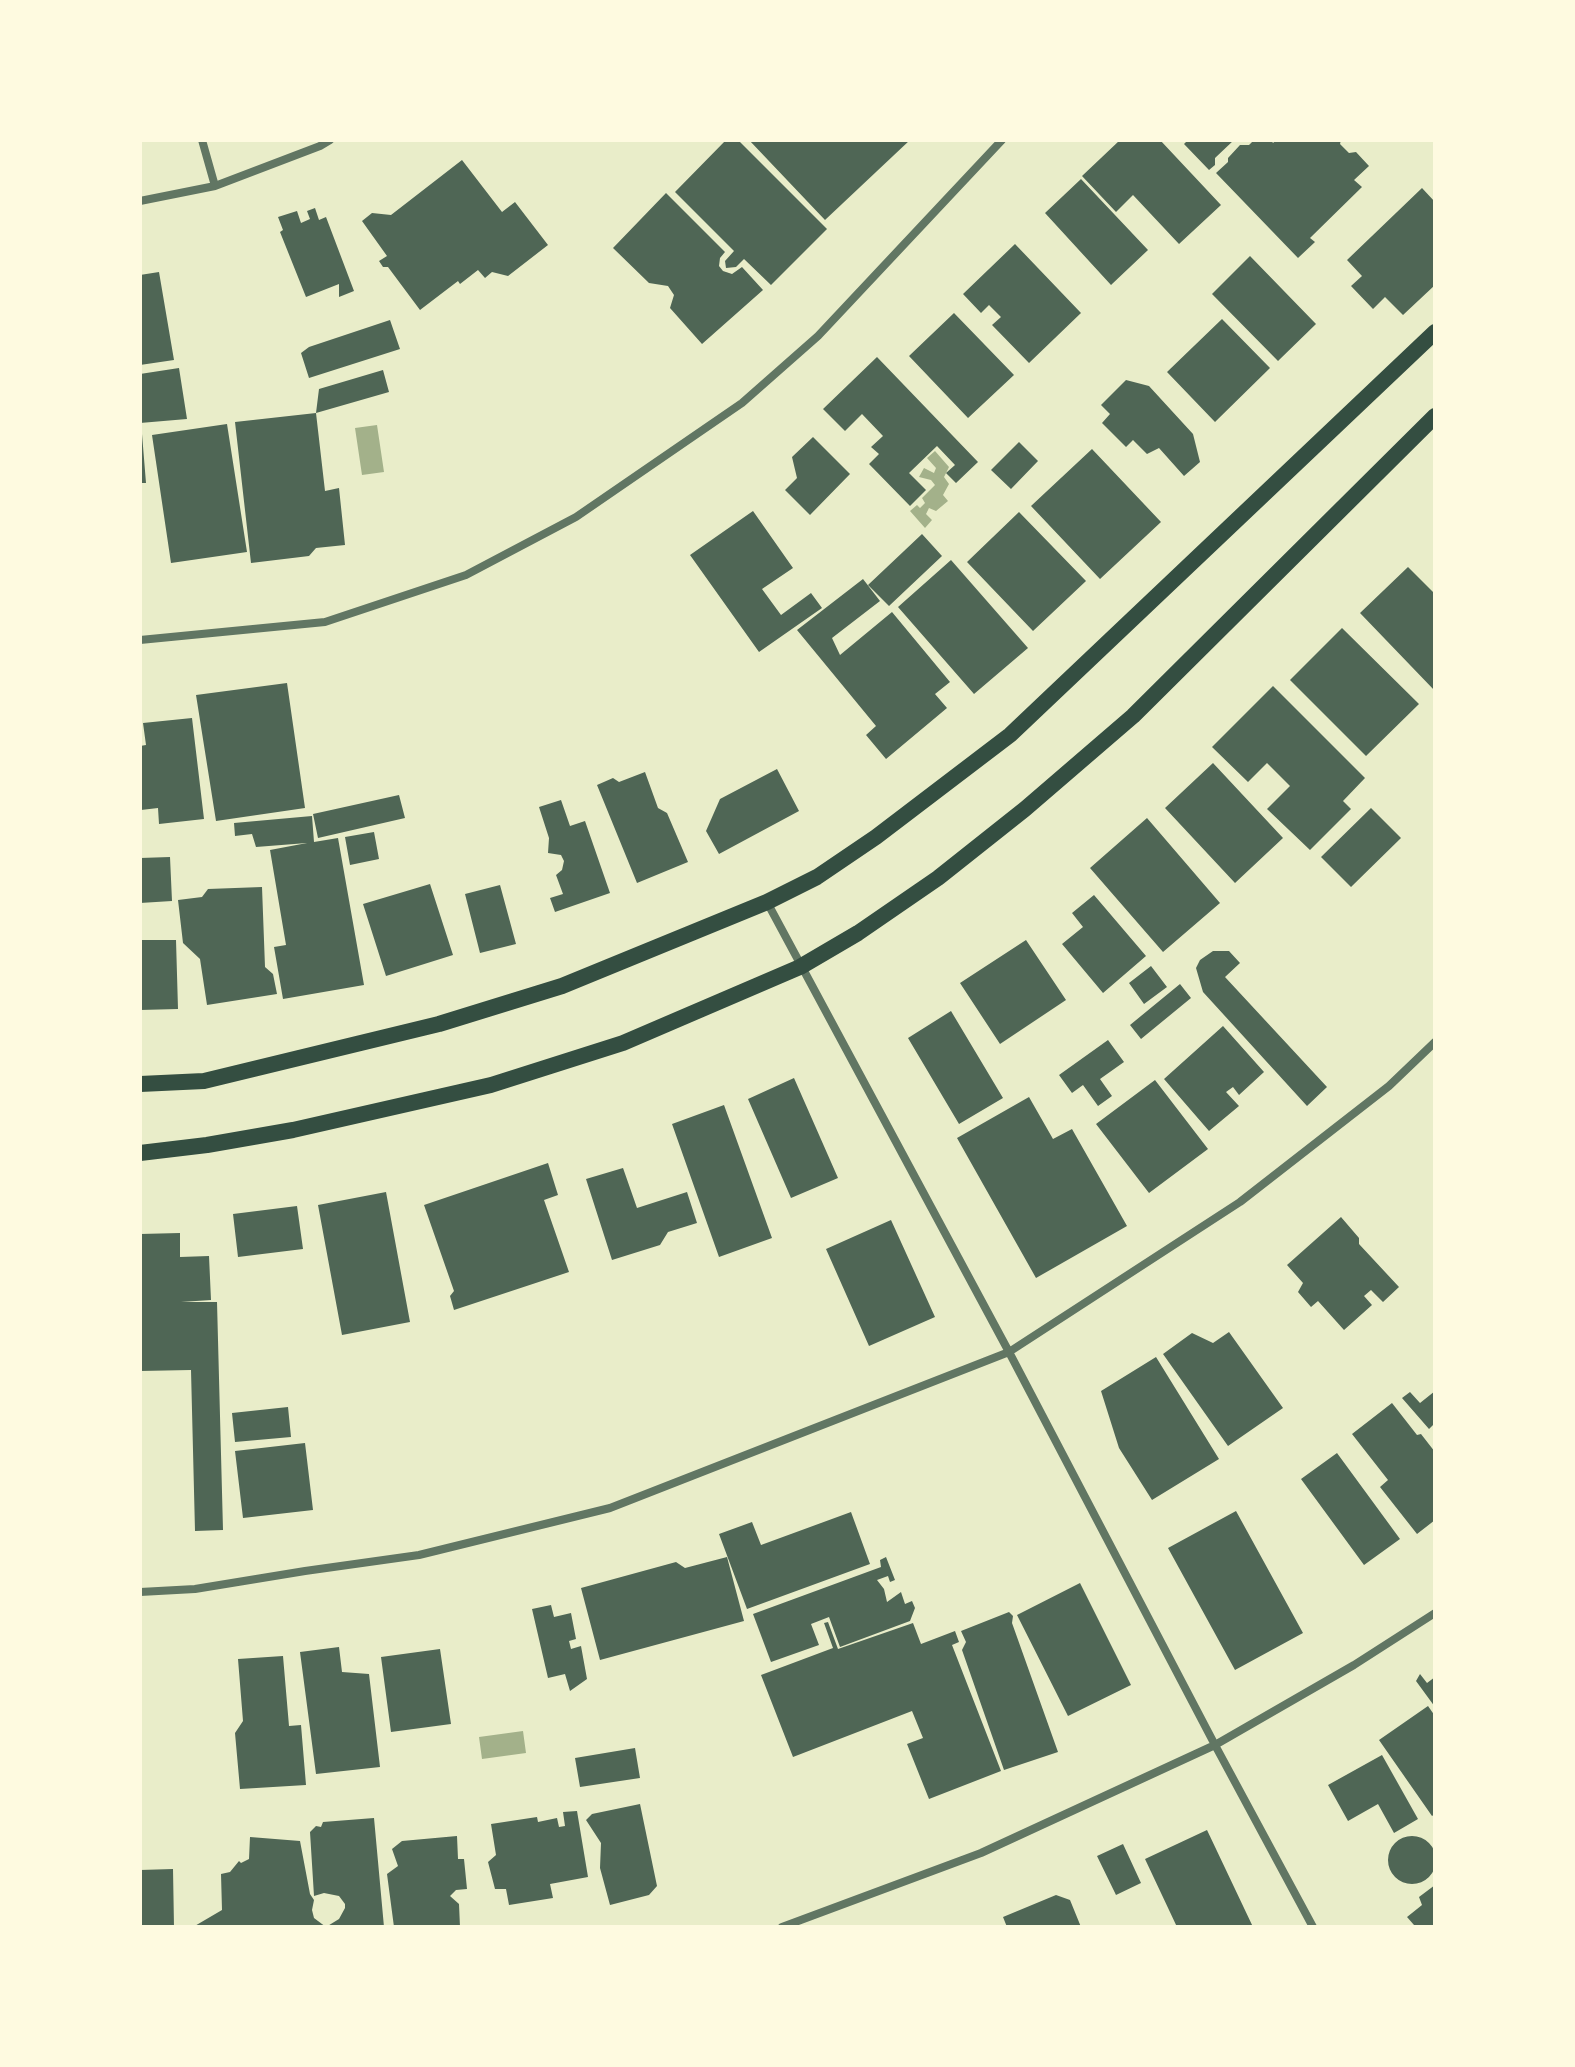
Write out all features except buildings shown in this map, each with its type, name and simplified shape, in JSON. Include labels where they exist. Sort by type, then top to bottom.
[{"type":"main road","points":[[140,1084],[204,1081],[439,1024],[562,986],[767,902],[817,877],[876,837],[1010,735],[1435,332]]},
{"type":"main road","points":[[140,1153],[293,1130],[491,1085],[623,1043],[800,967],[858,933],[938,878],[1025,809],[1133,716],[1435,416]]},
{"type":"street","points":[[202,140],[215,186]]},
{"type":"street","points":[[140,201],[215,186],[330,140]]},
{"type":"street","points":[[140,640],[325,622],[466,575],[576,517],[742,403],[807,345],[1002,140]]},
{"type":"street","points":[[767,902],[1313,1927]]},
{"type":"street","points":[[140,1592],[195,1589],[419,1555],[610,1508],[1009,1352],[1240,1202],[1389,1086],[1435,1042]]},
{"type":"street","points":[[782,1927],[981,1853],[1215,1745],[1354,1665],[1435,1613]]},
{"type":"shaded area","points":[[377,425],[384,472],[362,475],[355,428]]},
{"type":"shaded area","points":[[935,451],[949,467],[944,477],[949,484],[943,495],[948,501],[936,511],[929,508],[926,514],[932,520],[925,528],[910,511],[925,503],[922,498],[935,485],[931,480],[919,477],[924,468],[934,473],[936,468],[927,458]]},
{"type":"shaded area","points":[[523,1731],[526,1753],[482,1759],[479,1737]]}]
